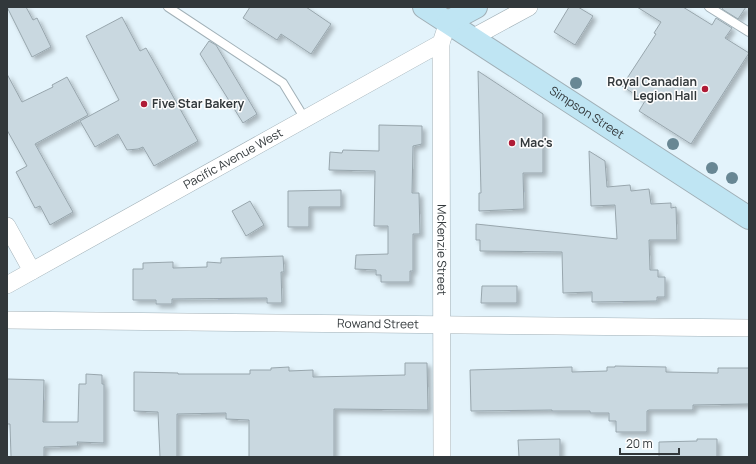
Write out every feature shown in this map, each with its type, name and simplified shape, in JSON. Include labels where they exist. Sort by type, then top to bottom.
[{"type":"main road","name":"Simpson Street","points":[[424,7],[749,218]]},
{"type":"main road","points":[[448,22],[476,7]]},
{"type":"street","points":[[472,38],[529,7]]},
{"type":"street","points":[[441,43],[448,22]]},
{"type":"street","name":"Pacific Avenue West","points":[[7,285],[441,43]]},
{"type":"street","name":"McKenzie Street","points":[[441,43],[442,457]]},
{"type":"street","points":[[7,226],[32,271]]},
{"type":"street","name":"Rowand Street","points":[[7,320],[442,326],[749,328]]},
{"type":"lane","points":[[168,7],[283,83],[305,119]]},
{"type":"lane","points":[[709,7],[749,32]]},
{"type":"building","points":[[7,7],[26,7],[33,20],[37,18],[51,47],[32,57]]},
{"type":"building","points":[[250,7],[306,7],[331,24],[311,54],[281,34],[277,40],[243,18]]},
{"type":"building","points":[[569,7],[578,7],[593,16],[575,45],[554,32]]},
{"type":"building","points":[[637,7],[683,7],[712,25],[716,18],[732,28],[725,38],[749,53],[691,144],[639,111],[645,101],[622,86],[656,34],[654,33],[661,22]]},
{"type":"building","points":[[723,7],[746,7],[738,19],[722,9]]},
{"type":"building","name":"Five Star Bakery","points":[[122,17],[140,51],[146,48],[198,141],[154,166],[143,147],[127,150],[118,134],[95,147],[80,121],[119,100],[86,36]]},
{"type":"building","points":[[209,41],[216,45],[257,114],[243,123],[200,54]]},
{"type":"building","name":"Mac's","points":[[478,71],[543,114],[543,173],[523,173],[524,209],[479,211],[479,193],[481,193]]},
{"type":"building","points":[[7,74],[22,102],[53,87],[52,85],[67,77],[88,115],[35,144],[73,212],[50,225],[40,206],[35,208],[16,172],[27,166],[7,130]]},
{"type":"building","points":[[379,125],[422,126],[422,144],[413,146],[412,193],[419,193],[420,234],[413,234],[413,271],[410,271],[410,282],[381,282],[381,275],[376,275],[376,270],[355,269],[356,255],[388,254],[388,226],[374,226],[375,171],[329,170],[330,152],[342,153],[343,150],[379,151]]},
{"type":"building","points":[[589,151],[605,161],[607,187],[630,185],[631,191],[649,189],[651,204],[671,203],[671,208],[676,207],[677,240],[649,240],[650,270],[658,270],[658,277],[665,277],[665,297],[657,297],[657,301],[592,302],[592,292],[563,293],[562,252],[480,251],[480,240],[476,240],[476,224],[617,239],[615,205],[591,206]]},
{"type":"building","points":[[341,190],[341,207],[309,207],[309,227],[288,227],[288,191]]},
{"type":"building","points":[[250,201],[264,225],[246,236],[232,211]]},
{"type":"building","points":[[283,256],[284,272],[281,272],[282,303],[267,303],[267,298],[172,299],[172,304],[156,304],[156,300],[133,300],[133,269],[143,269],[143,263],[173,262],[173,268],[207,267],[207,262],[221,263],[221,258]]},
{"type":"building","points":[[482,286],[517,286],[517,303],[481,303]]},
{"type":"building","points":[[405,363],[427,363],[428,410],[334,409],[334,457],[249,457],[249,420],[226,419],[226,413],[177,414],[177,457],[160,457],[158,412],[134,411],[134,372],[178,374],[250,374],[250,370],[271,370],[271,368],[289,367],[289,371],[313,370],[313,377],[405,375]]},
{"type":"building","points":[[572,367],[572,372],[607,371],[607,367],[666,367],[666,372],[718,373],[718,368],[749,368],[749,404],[693,405],[693,410],[649,410],[647,411],[647,432],[616,432],[616,421],[609,421],[609,413],[552,410],[471,411],[470,370]]},
{"type":"building","points":[[86,374],[102,375],[102,384],[104,384],[104,443],[77,442],[78,446],[44,447],[44,457],[11,457],[10,424],[7,424],[7,379],[44,380],[43,422],[78,422],[79,384],[86,384]]},
{"type":"building","points":[[560,439],[560,457],[519,457],[518,440]]},
{"type":"building","points":[[697,439],[717,439],[717,457],[659,457],[659,442],[697,441]]},
{"type":"place","name":"Royal Canadian Legion Hall","points":[[705,89]]},
{"type":"place","name":"Five Star Bakery","points":[[144,104]]},
{"type":"place","name":"Mac's","points":[[512,143]]}]
